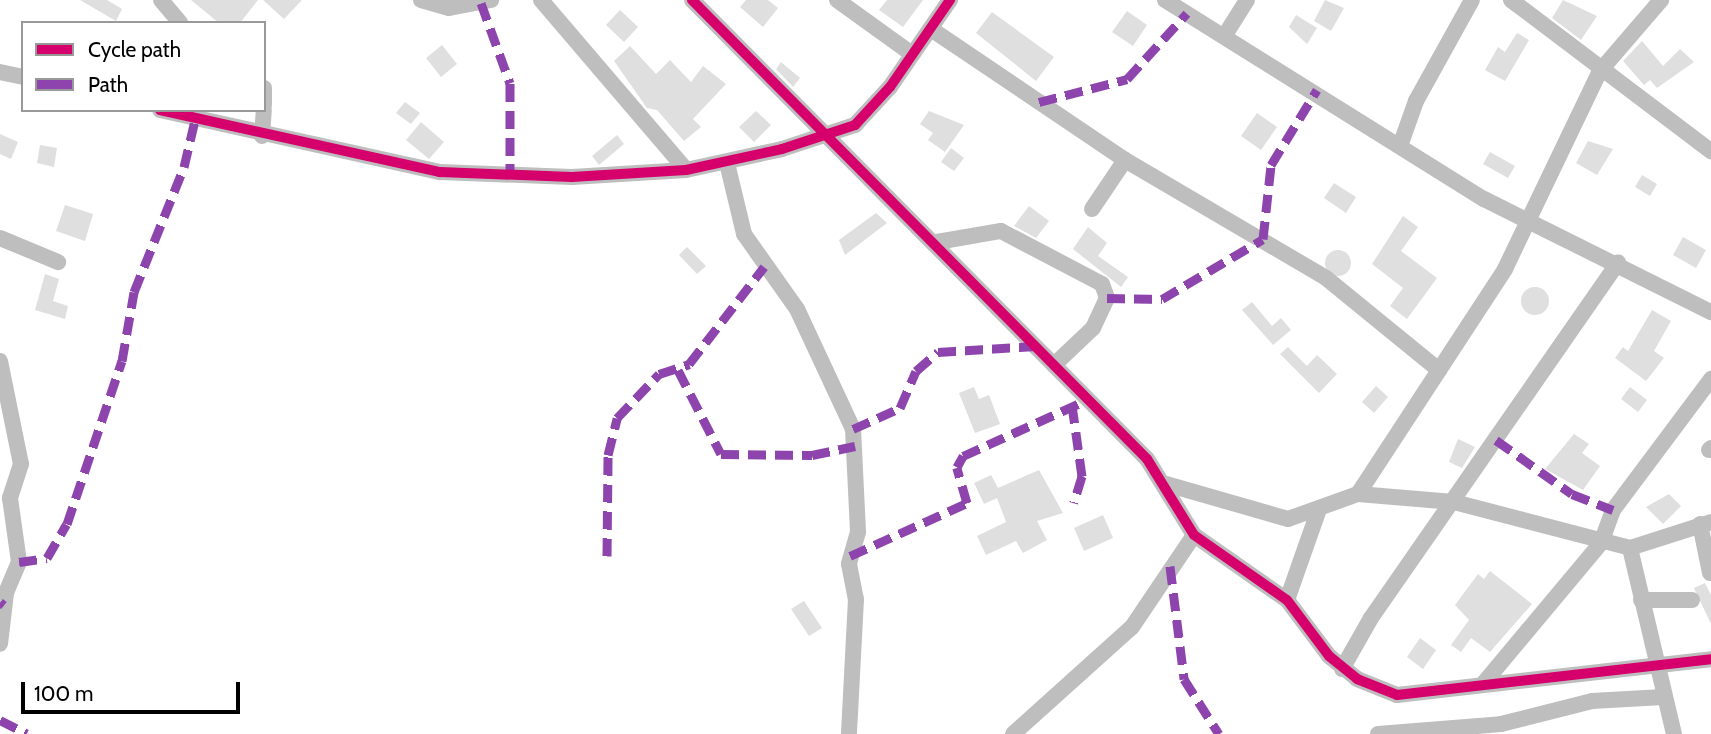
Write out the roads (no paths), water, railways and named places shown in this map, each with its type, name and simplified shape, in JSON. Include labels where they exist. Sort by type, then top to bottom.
[{"type":"street","points":[[161,0],[178,21]]},
{"type":"street","points":[[421,0],[449,8],[491,0]]},
{"type":"street","points":[[541,0],[686,170]]},
{"type":"street","points":[[692,0],[826,137],[937,242],[1166,484],[1194,535],[1287,600],[1342,669],[1397,695],[1711,659]]},
{"type":"street","points":[[837,0],[912,54]]},
{"type":"street","points":[[168,112],[262,136],[440,172],[583,177],[686,170],[727,163],[826,137],[866,116],[950,0]]},
{"type":"street","points":[[1165,0],[1399,146],[1531,222],[1618,262],[1711,312]]},
{"type":"street","points":[[1225,35],[1247,0]]},
{"type":"street","points":[[1399,146],[1416,101],[1472,0]]},
{"type":"street","points":[[1511,0],[1600,71],[1711,151]]},
{"type":"street","points":[[1358,494],[1531,222],[1557,152],[1600,71],[1661,0]]},
{"type":"street","points":[[931,29],[1125,160],[1326,278],[1439,370]]},
{"type":"street","points":[[0,72],[21,77]]},
{"type":"street","points":[[262,136],[264,112]]},
{"type":"street","points":[[1093,209],[1125,160]]},
{"type":"street","points":[[727,163],[744,234],[797,309],[853,429],[858,532],[849,564],[856,599],[849,734]]},
{"type":"street","points":[[937,242],[986,229],[1009,233],[1102,284],[1107,298],[1093,328],[1054,365]]},
{"type":"street","points":[[0,238],[58,262]]},
{"type":"street","points":[[1342,669],[1618,262]]},
{"type":"street","points":[[0,361],[22,464],[10,498],[19,562],[6,593],[0,644]]},
{"type":"street","points":[[1483,684],[1601,543],[1613,510],[1711,379]]},
{"type":"street","points":[[1166,484],[1288,519],[1318,512],[1358,494],[1454,502],[1601,543],[1630,548],[1705,523],[1710,573]]},
{"type":"street","points":[[1287,600],[1318,512]]},
{"type":"street","points":[[1013,734],[1132,627],[1194,535]]},
{"type":"street","points":[[1630,548],[1654,667],[1674,734]]},
{"type":"street","points":[[1641,600],[1692,600]]},
{"type":"street","points":[[1378,734],[1501,724],[1592,701],[1663,697]]}]
